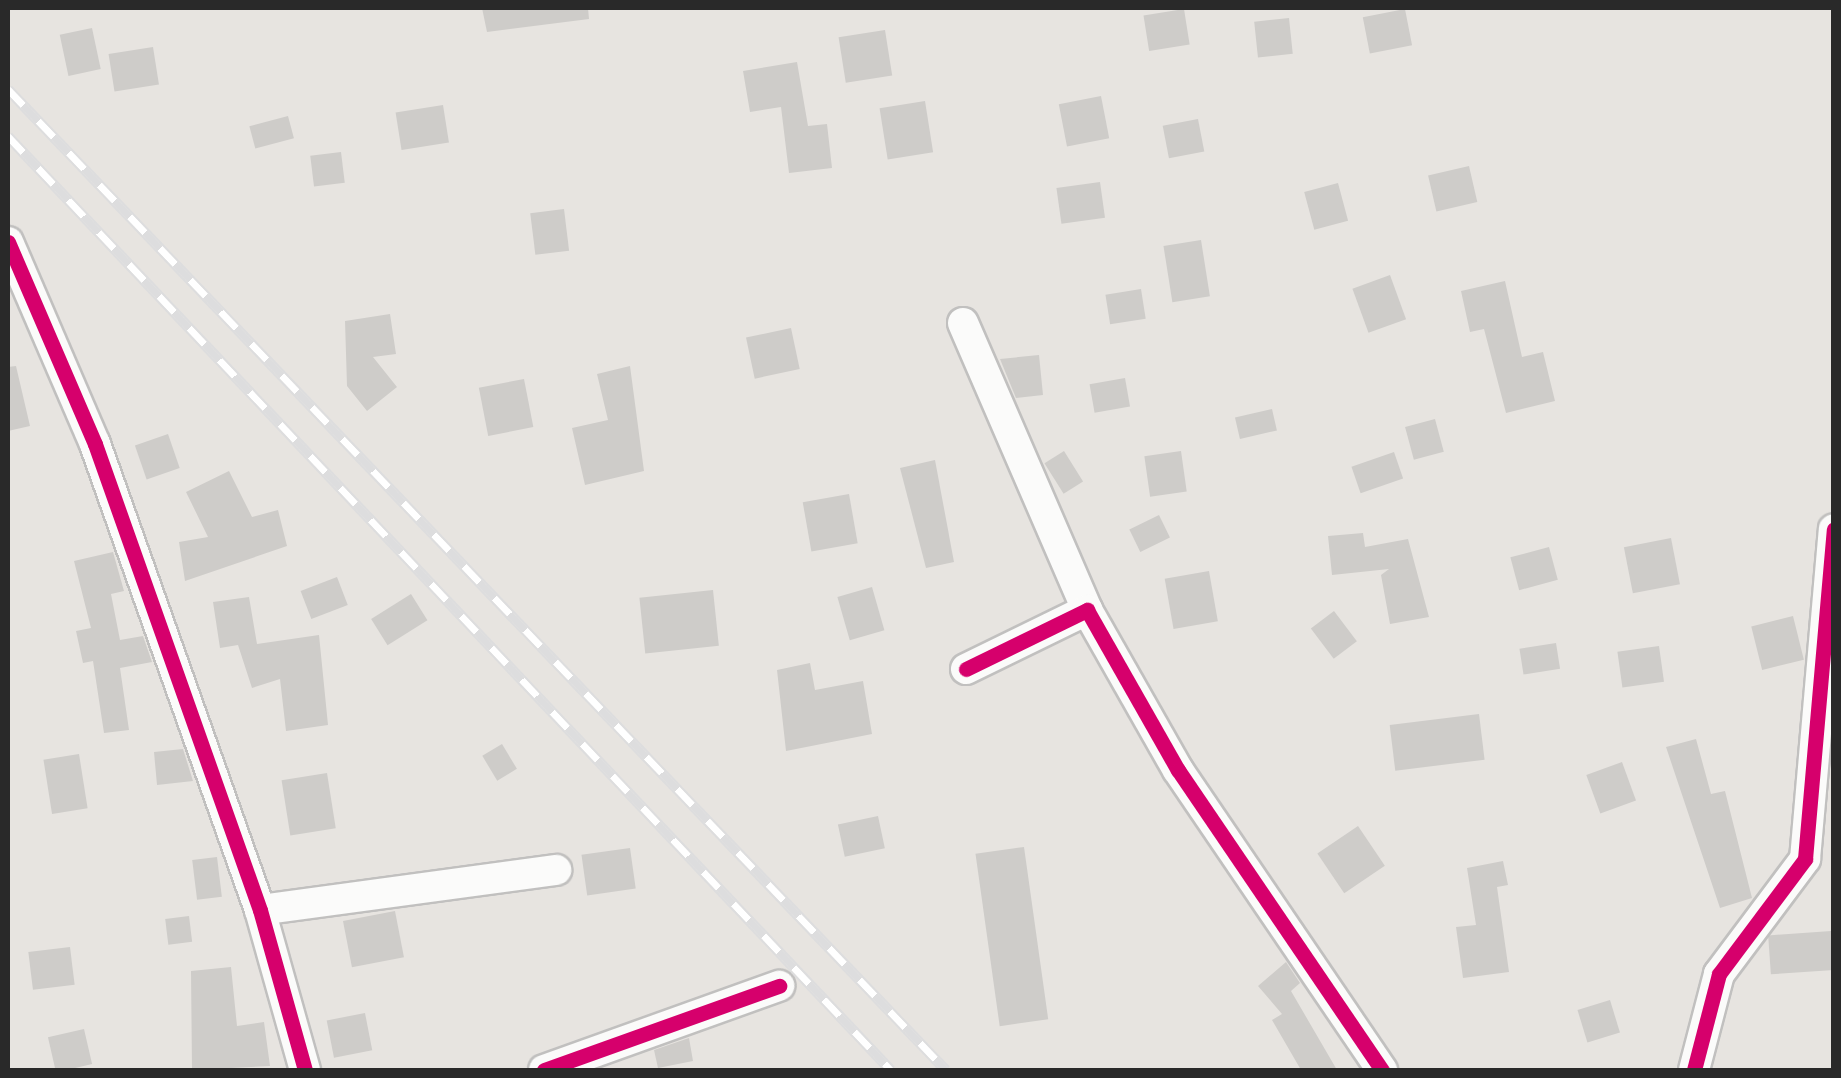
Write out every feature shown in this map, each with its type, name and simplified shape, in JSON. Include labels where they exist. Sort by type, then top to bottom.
[{"type":"street","points":[[8,242],[95,444],[260,910],[305,1070]]},
{"type":"street","points":[[964,322],[1087,610],[1178,770],[1382,1070]]},
{"type":"street","points":[[1694,1070],[1719,974],[1805,859],[1834,529]]},
{"type":"street","points":[[966,670],[1087,610]]},
{"type":"street","points":[[260,910],[556,870]]},
{"type":"street","points":[[544,1070],[778,986]]},
{"type":"building","points":[[482,8],[588,8],[589,19],[487,32]]},
{"type":"building","points":[[1184,9],[1190,45],[1149,51],[1144,15]]},
{"type":"building","points":[[1405,9],[1412,45],[1370,54],[1363,17]]},
{"type":"building","points":[[1289,18],[1293,54],[1258,57],[1254,22]]},
{"type":"building","points":[[92,28],[101,69],[68,76],[60,35]]},
{"type":"building","points":[[885,30],[892,75],[846,83],[839,37]]},
{"type":"building","points":[[153,47],[159,85],[114,92],[109,54]]},
{"type":"building","points":[[797,62],[808,126],[827,124],[832,168],[789,173],[781,107],[750,112],[743,71]]},
{"type":"building","points":[[1101,96],[1109,138],[1067,146],[1059,104]]},
{"type":"building","points":[[925,101],[933,152],[888,160],[880,108]]},
{"type":"building","points":[[443,105],[449,143],[402,150],[396,113]]},
{"type":"building","points":[[288,116],[294,138],[255,149],[249,126]]},
{"type":"building","points":[[1198,119],[1204,151],[1169,158],[1163,126]]},
{"type":"building","points":[[341,152],[345,183],[314,187],[310,156]]},
{"type":"building","points":[[1469,166],[1477,202],[1436,211],[1428,175]]},
{"type":"building","points":[[1100,182],[1105,218],[1061,224],[1056,188]]},
{"type":"building","points":[[1338,183],[1348,221],[1314,230],[1304,192]]},
{"type":"building","points":[[564,209],[569,251],[535,255],[530,213]]},
{"type":"building","points":[[1201,240],[1210,296],[1172,302],[1163,246]]},
{"type":"building","points":[[1390,275],[1406,319],[1368,333],[1352,289]]},
{"type":"building","points":[[1505,281],[1522,357],[1543,352],[1555,401],[1506,413],[1484,329],[1470,332],[1461,291]]},
{"type":"building","points":[[1141,289],[1146,319],[1110,324],[1105,295]]},
{"type":"building","points":[[390,314],[396,354],[373,357],[397,387],[367,411],[347,386],[345,321]]},
{"type":"building","points":[[791,328],[800,369],[755,379],[746,338]]},
{"type":"building","points":[[1039,355],[1043,395],[1016,398],[1000,359]]},
{"type":"building","points":[[16,366],[30,426],[8,431],[8,367]]},
{"type":"building","points":[[630,366],[644,471],[585,485],[572,428],[608,420],[597,374]]},
{"type":"building","points":[[1125,378],[1130,407],[1095,413],[1090,384]]},
{"type":"building","points":[[524,379],[533,427],[488,436],[479,388]]},
{"type":"building","points":[[1272,409],[1277,430],[1240,439],[1235,418]]},
{"type":"building","points":[[1435,419],[1444,452],[1414,460],[1405,427]]},
{"type":"building","points":[[168,434],[180,468],[147,479],[135,445]]},
{"type":"building","points":[[1064,451],[1083,482],[1064,494],[1044,463]]},
{"type":"building","points":[[1181,451],[1187,492],[1150,497],[1144,456]]},
{"type":"building","points":[[1394,452],[1403,478],[1361,493],[1351,467]]},
{"type":"building","points":[[935,460],[954,562],[926,568],[900,468]]},
{"type":"building","points":[[229,471],[252,517],[278,510],[287,546],[185,581],[179,542],[208,537],[186,492]]},
{"type":"building","points":[[849,494],[858,543],[811,551],[803,502]]},
{"type":"building","points":[[1159,515],[1170,537],[1140,552],[1129,529]]},
{"type":"building","points":[[1363,533],[1365,547],[1408,539],[1429,617],[1390,624],[1381,575],[1389,569],[1332,575],[1328,536]]},
{"type":"building","points":[[1671,538],[1680,584],[1633,593],[1624,547]]},
{"type":"building","points":[[1549,547],[1558,580],[1519,590],[1510,557]]},
{"type":"building","points":[[113,552],[124,591],[111,594],[120,640],[143,636],[152,662],[120,668],[129,730],[104,733],[93,661],[83,663],[76,631],[91,628],[74,561]]},
{"type":"building","points":[[1209,571],[1218,621],[1174,629],[1165,579]]},
{"type":"building","points":[[337,577],[348,605],[311,619],[301,591]]},
{"type":"building","points":[[872,587],[884,630],[850,640],[837,597]]},
{"type":"building","points":[[713,590],[719,646],[645,653],[639,598]]},
{"type":"building","points":[[411,594],[427,620],[388,645],[371,619]]},
{"type":"building","points":[[249,597],[257,644],[319,635],[328,725],[286,731],[280,679],[252,688],[238,645],[220,648],[213,602]]},
{"type":"building","points":[[1334,611],[1357,641],[1334,659],[1311,628]]},
{"type":"building","points":[[1793,616],[1804,660],[1762,670],[1751,626]]},
{"type":"building","points":[[1556,643],[1560,669],[1524,674],[1519,649]]},
{"type":"building","points":[[1659,646],[1664,682],[1622,687],[1617,652]]},
{"type":"building","points":[[810,663],[815,690],[863,681],[872,734],[786,751],[777,670]]},
{"type":"building","points":[[1479,714],[1485,760],[1395,771],[1390,725]]},
{"type":"building","points":[[1696,739],[1711,794],[1725,791],[1752,898],[1720,908],[1666,747]]},
{"type":"building","points":[[502,744],[517,769],[497,781],[482,756]]},
{"type":"building","points":[[183,749],[193,781],[157,785],[154,752]]},
{"type":"building","points":[[79,754],[88,808],[52,814],[43,760]]},
{"type":"building","points":[[1622,762],[1636,801],[1600,814],[1586,775]]},
{"type":"building","points":[[327,773],[336,828],[290,836],[282,780]]},
{"type":"building","points":[[878,816],[885,848],[845,857],[838,825]]},
{"type":"building","points":[[1358,826],[1385,866],[1344,893],[1317,853]]},
{"type":"building","points":[[1024,847],[1048,1019],[1000,1026],[975,854]]},
{"type":"building","points":[[630,848],[636,889],[587,895],[581,855]]},
{"type":"building","points":[[217,857],[222,897],[197,900],[192,860]]},
{"type":"building","points":[[1503,861],[1508,885],[1497,887],[1509,972],[1463,978],[1456,927],[1476,925],[1467,868]]},
{"type":"building","points":[[395,911],[404,957],[352,967],[343,921]]},
{"type":"building","points":[[189,916],[192,942],[168,945],[165,919]]},
{"type":"building","points":[[1831,931],[1834,970],[1771,974],[1768,935]]},
{"type":"building","points":[[70,947],[75,985],[33,990],[28,952]]},
{"type":"building","points":[[1286,962],[1300,983],[1291,991],[1337,1070],[1301,1070],[1272,1020],[1282,1014],[1258,986]]},
{"type":"building","points":[[231,967],[237,1026],[264,1022],[270,1066],[192,1070],[191,971]]},
{"type":"building","points":[[1610,1000],[1620,1033],[1587,1042],[1577,1010]]},
{"type":"building","points":[[365,1013],[372,1050],[334,1058],[327,1020]]},
{"type":"building","points":[[84,1029],[92,1064],[55,1070],[48,1037]]},
{"type":"building","points":[[689,1038],[693,1061],[658,1068],[654,1050]]},
{"type":"railway","points":[[8,89],[946,1070]]},
{"type":"railway","points":[[8,136],[891,1070]]},
{"type":"cycle path","points":[[8,242],[95,444],[260,910],[305,1070]]},
{"type":"cycle path","points":[[1694,1070],[1719,974],[1805,859],[1834,529]]},
{"type":"cycle path","points":[[966,669],[1087,610],[1178,770],[1382,1070]]},
{"type":"cycle path","points":[[544,1070],[779,986]]}]
